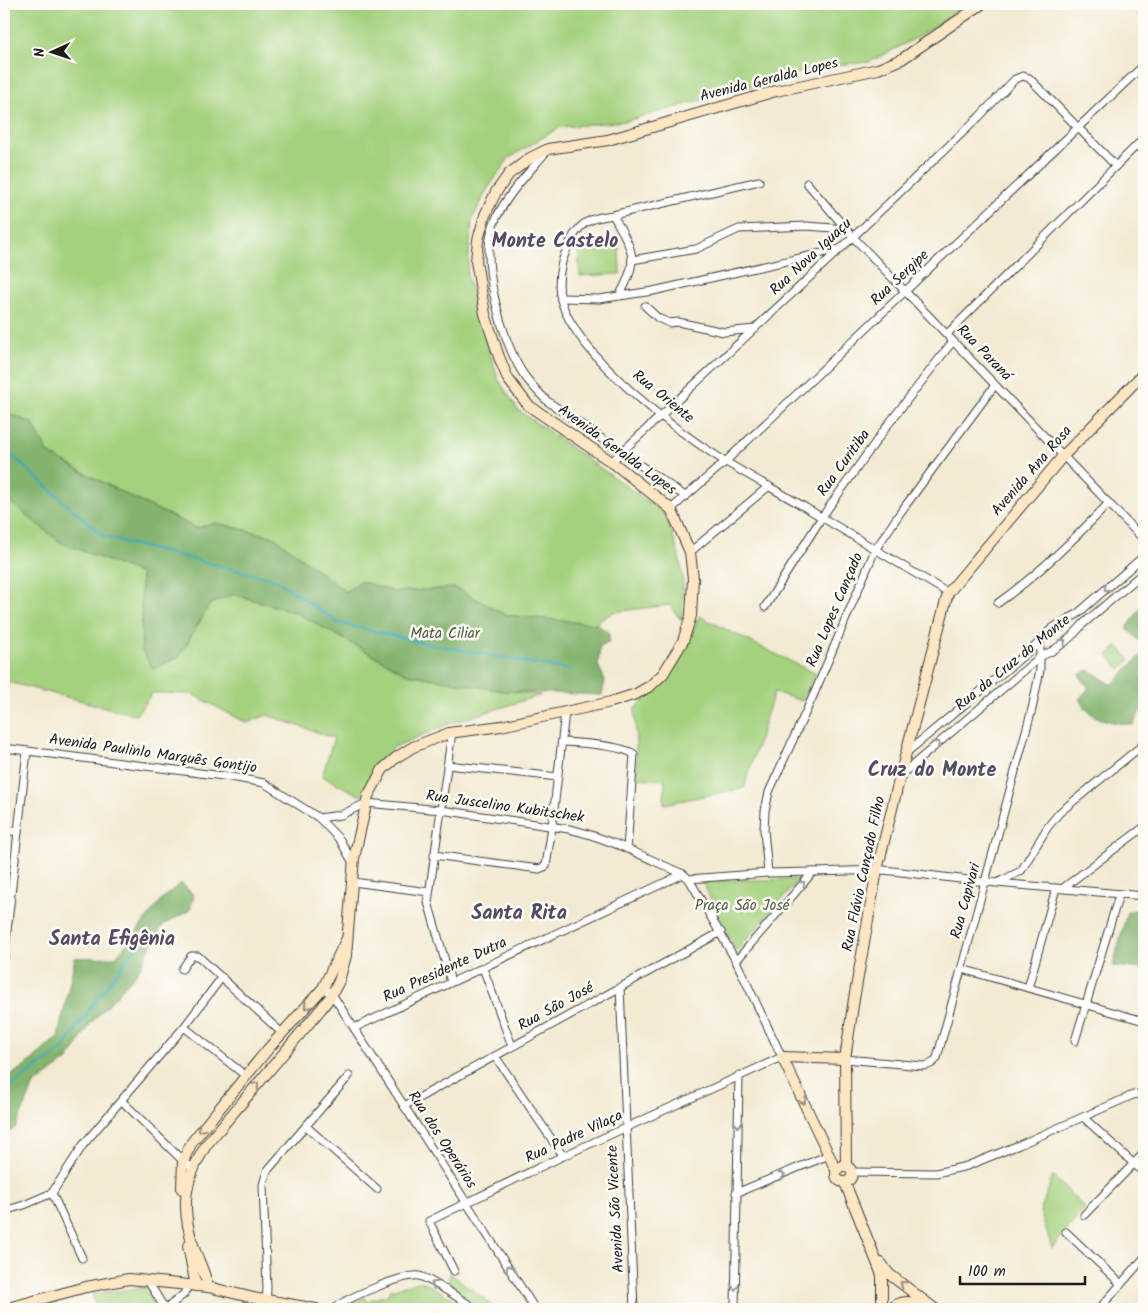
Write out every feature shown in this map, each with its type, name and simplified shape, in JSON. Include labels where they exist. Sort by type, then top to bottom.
[{"type":"main road","name":"Avenida Geralda Lopes","points":[[328,991],[339,981],[346,956],[354,866],[366,803],[383,769],[397,757],[433,738],[452,732],[501,726],[636,694],[650,686],[663,674],[683,641],[691,616],[693,578],[690,552],[672,509],[611,462],[528,405],[508,379],[485,314],[478,283],[476,261],[478,240],[485,215],[496,192],[508,174],[530,158],[548,149],[608,140],[776,91],[878,69],[902,59],[982,4]]},
{"type":"main road","name":"Avenida Ana Rosa","points":[[948,593],[1063,456],[1144,373]]},
{"type":"main road","name":"Rua Flávio Cançado Filho","points":[[845,1169],[845,1059],[877,870],[948,593]]},
{"type":"main road","points":[[193,1285],[187,1237],[183,1161],[199,1132],[282,1033],[328,991]]},
{"type":"main road","points":[[208,1287],[206,1276],[191,1237],[184,1198],[192,1168],[207,1144],[328,991]]},
{"type":"main road","points":[[782,1057],[845,1059]]},
{"type":"main road","points":[[782,1057],[829,1155],[845,1169],[850,1180],[845,1182],[838,1180],[835,1175],[845,1169]]},
{"type":"main road","points":[[790,1073],[794,1058]]},
{"type":"main road","points":[[845,1182],[882,1279],[882,1309]]},
{"type":"main road","points":[[874,1254],[889,1274],[934,1309]]},
{"type":"main road","points":[[4,1309],[129,1279],[208,1287],[264,1301],[316,1309]]},
{"type":"main road","points":[[264,1301],[282,1309]]},
{"type":"main road","points":[[891,1309],[901,1302],[912,1302],[934,1309]]},
{"type":"street","name":"Rua Sergipe","points":[[672,509],[726,461],[1079,129],[1144,65]]},
{"type":"street","name":"Rua Nova Iguaçu","points":[[611,462],[853,238],[979,117],[1011,82],[1020,76],[1029,78],[1079,129]]},
{"type":"street","points":[[1079,129],[1116,166]]},
{"type":"street","points":[[947,334],[1144,138]]},
{"type":"street","name":"Avenida Geralda Lopes","points":[[548,149],[503,205],[492,227],[488,255],[493,292],[506,335],[522,371],[547,401],[685,496]]},
{"type":"street","name":"Rua Oriente","points":[[759,181],[588,221],[583,224],[574,235],[560,269],[559,285],[561,298],[571,322],[600,360],[632,391],[662,416],[726,461],[948,593]]},
{"type":"street","name":"Rua Paraná","points":[[807,183],[853,238],[1144,540]]},
{"type":"street","points":[[613,215],[627,240],[632,260],[632,269],[619,296]]},
{"type":"street","points":[[632,260],[696,249],[739,229],[807,226],[846,229]]},
{"type":"street","points":[[561,298],[590,300],[677,286],[840,249]]},
{"type":"street","points":[[645,306],[658,318],[668,323],[678,322],[724,332],[755,329]]},
{"type":"street","name":"Rua Curitiba","points":[[765,607],[822,517],[887,426],[953,341]]},
{"type":"street","name":"Rua Lopes Cançado","points":[[768,873],[764,830],[769,792],[814,694],[875,550],[900,513],[995,385]]},
{"type":"street","points":[[690,552],[769,486]]},
{"type":"street","points":[[998,603],[1047,565],[1109,503]]},
{"type":"street","name":"Rua da Cruz do Monte","points":[[906,753],[1040,642],[1043,637],[1076,615],[1144,556]]},
{"type":"street","name":"Rua da Cruz do Monte","points":[[900,776],[908,767],[1040,657],[1051,652],[1078,631],[1083,624],[1144,572]]},
{"type":"street","name":"Rua Capivari","points":[[845,1059],[929,1065],[934,1062],[940,1050],[1032,709],[1037,687],[1040,642]]},
{"type":"street","points":[[434,855],[539,869],[546,866],[565,712]]},
{"type":"street","points":[[451,982],[428,902],[452,732]]},
{"type":"street","points":[[562,742],[600,746],[628,751],[634,754],[627,849]]},
{"type":"street","points":[[999,882],[1020,871],[1047,828],[1059,813],[1144,744]]},
{"type":"street","name":"Avenida Paulinlo Marquês Gontijo","points":[[4,748],[254,780],[271,787],[319,818],[340,840],[354,866]]},
{"type":"street","points":[[4,958],[6,926],[28,751]]},
{"type":"street","points":[[447,765],[558,777]]},
{"type":"street","points":[[319,818],[340,814],[366,803]]},
{"type":"street","name":"Rua Juscelino Kubitschek","points":[[366,803],[441,810],[589,833],[683,874],[689,879],[721,932],[782,1057]]},
{"type":"street","points":[[1028,988],[1059,888],[1144,827]]},
{"type":"street","points":[[4,830],[18,832]]},
{"type":"street","points":[[689,879],[768,873],[877,870],[1144,896]]},
{"type":"street","points":[[736,961],[813,872]]},
{"type":"street","name":"Rua Presidente Dutra","points":[[354,1028],[683,874]]},
{"type":"street","points":[[353,882],[429,892]]},
{"type":"street","points":[[1075,1041],[1119,895]]},
{"type":"street","name":"Rua São José","points":[[404,1106],[721,932]]},
{"type":"street","points":[[182,969],[191,956],[198,956],[282,1033]]},
{"type":"street","points":[[483,968],[512,1046]]},
{"type":"street","points":[[962,969],[1144,1021]]},
{"type":"street","points":[[4,1211],[52,1193],[83,1145],[184,1027],[222,977]]},
{"type":"street","name":"Avenida São Vicente","points":[[620,987],[634,1309]]},
{"type":"street","name":"Rua dos Operários","points":[[328,991],[354,1028],[535,1309]]},
{"type":"street","points":[[184,1027],[246,1076]]},
{"type":"street","points":[[495,1056],[563,1156]]},
{"type":"street","name":"Rua Padre Vilaça","points":[[454,1271],[429,1221],[563,1156],[782,1057]]},
{"type":"street","points":[[735,1309],[739,1075]]},
{"type":"street","points":[[264,1301],[264,1178],[271,1165],[349,1076]]},
{"type":"street","points":[[845,1169],[936,1173],[967,1166],[1144,1093]]},
{"type":"street","points":[[122,1101],[192,1168]]},
{"type":"street","points":[[1084,1117],[1144,1173]]},
{"type":"street","points":[[306,1126],[377,1189]]},
{"type":"street","points":[[1084,1215],[1144,1153]]},
{"type":"street","points":[[736,1193],[829,1155]]},
{"type":"street","points":[[52,1193],[82,1258]]},
{"type":"street","points":[[1066,1232],[1121,1284]]},
{"type":"street","points":[[1099,1309],[1144,1258]]},
{"type":"street","points":[[334,1309],[359,1293],[415,1276],[425,1278],[476,1309]]},
{"type":"street","points":[[148,1281],[166,1309],[193,1285]]},
{"type":"green space","points":[[4,4],[968,4],[916,38],[869,62],[824,66],[626,121],[560,127],[509,158],[487,190],[472,220],[467,276],[498,379],[518,410],[663,512],[674,539],[681,564],[683,605],[681,620],[670,605],[613,612],[595,624],[506,615],[455,588],[394,592],[360,581],[346,592],[274,537],[216,523],[196,528],[125,494],[49,454],[32,423],[10,414],[4,400]]},
{"type":"green space","points":[[619,248],[620,274],[580,276],[578,251]]},
{"type":"green space","name":"Mata Ciliar","points":[[4,400],[10,414],[32,423],[49,454],[125,494],[196,528],[216,523],[274,537],[346,592],[360,581],[394,592],[455,588],[506,615],[595,624],[609,632],[609,642],[600,646],[598,665],[605,680],[602,695],[503,691],[407,674],[297,613],[234,594],[210,604],[179,657],[153,669],[142,651],[141,574],[60,542],[4,497]]},
{"type":"green space","points":[[4,497],[60,542],[141,574],[142,651],[179,657],[210,604],[233,594],[297,613],[407,674],[499,690],[541,695],[449,724],[394,747],[377,768],[361,796],[322,776],[334,738],[267,715],[247,723],[192,694],[152,693],[136,715],[4,681]]},
{"type":"green space","points":[[1144,603],[1144,646],[1127,628]]},
{"type":"green space","points":[[699,616],[816,674],[802,701],[774,692],[744,788],[664,804],[665,780],[637,778],[635,708],[655,689],[673,666],[688,641]]},
{"type":"green space","points":[[1118,646],[1130,660],[1120,669],[1108,655]]},
{"type":"green space","points":[[1144,652],[1144,703],[1133,725],[1102,719],[1089,712],[1080,698],[1089,688],[1079,675],[1089,670],[1112,685]]},
{"type":"green space","name":"Praça São José","points":[[800,879],[736,951],[702,881]]},
{"type":"green space","points":[[181,883],[194,895],[190,910],[163,925],[136,974],[90,1024],[69,1059],[34,1085],[16,1127],[4,1136],[4,1079],[24,1067],[58,1037],[75,958],[116,957],[164,897]]},
{"type":"green space","points":[[1144,908],[1144,969],[1113,966],[1127,912]]},
{"type":"green space","points":[[1053,1176],[1085,1208],[1052,1248],[1040,1211]]},
{"type":"green space","points":[[450,1273],[497,1309],[484,1309],[447,1287]]},
{"type":"green space","points":[[424,1282],[471,1309],[342,1309],[365,1297],[366,1301],[388,1295],[390,1290]]},
{"type":"green space","points":[[148,1287],[159,1301],[161,1309],[96,1309],[92,1294]]},
{"type":"waterway","points":[[4,445],[8,452],[104,537],[276,580],[339,623],[429,644],[570,670]]},
{"type":"waterway","points":[[4,1091],[63,1049],[96,1000],[141,941]]},
{"type":"district","name":"Monte Castelo","points":[[555,242]]},
{"type":"district","name":"Cruz do Monte","points":[[932,771]]},
{"type":"district","name":"Santa Rita","points":[[519,914]]},
{"type":"district","name":"Santa Efigênia","points":[[112,940]]}]
